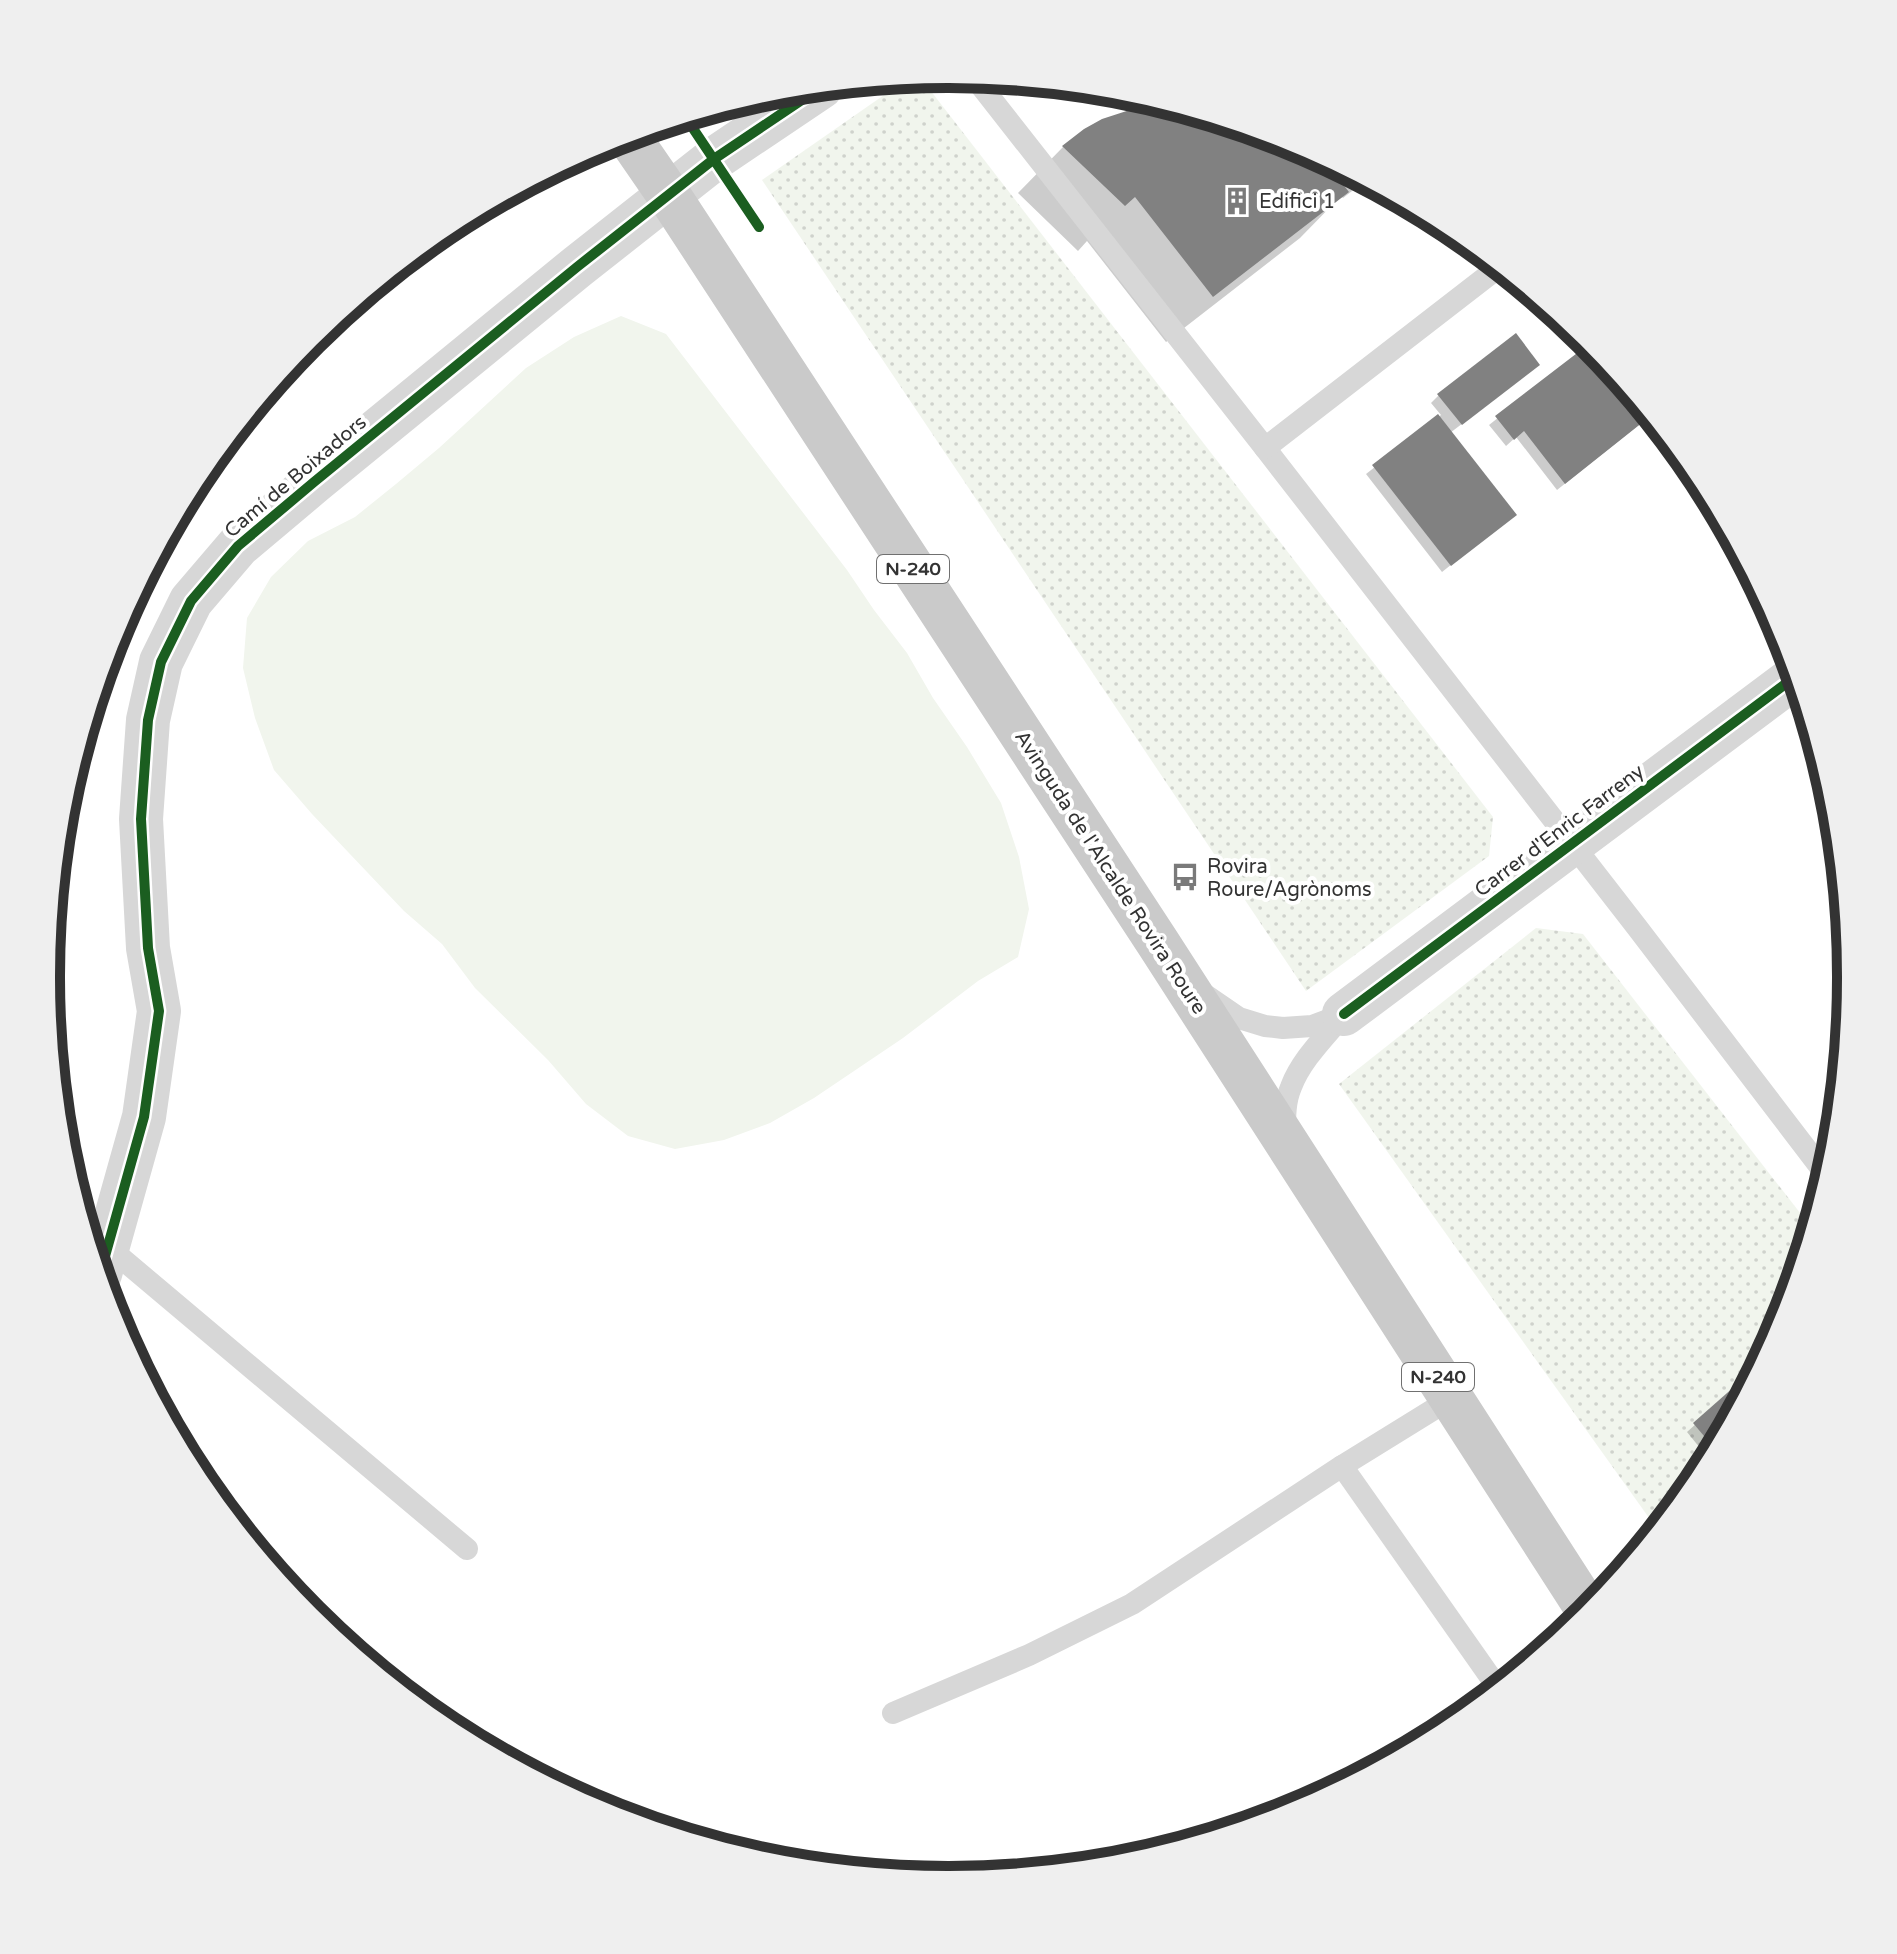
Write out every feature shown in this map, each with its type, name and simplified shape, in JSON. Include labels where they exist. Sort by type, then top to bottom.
[{"type":"main road","name":"Avinguda de l'Alcalde Rovira Roure","points":[[635,146],[1158,943],[1581,1600]]},
{"type":"street","name":"Camí de Boixadors","points":[[105,1257],[144,1117],[159,1011],[148,948],[141,819],[148,720],[161,662],[191,601],[238,546],[314,482],[668,194],[799,102]]},
{"type":"street","name":"Carrer d'Enric Farreny","points":[[1344,1014],[1787,683]]},
{"type":"lane","points":[[984,89],[1817,1163]]},
{"type":"lane","points":[[1265,448],[1491,273]]},
{"type":"lane","points":[[1158,943],[1206,996],[1239,1018],[1283,1028],[1312,1026],[1344,1014]]},
{"type":"lane","points":[[1286,1144],[1285,1108],[1290,1088],[1302,1067],[1344,1014]]},
{"type":"lane","points":[[107,1264],[467,1549]]},
{"type":"lane","points":[[893,1713],[1029,1655],[1132,1604],[1452,1398]]},
{"type":"lane","points":[[1342,1466],[1492,1680]]},
{"type":"shaded area","points":[[929,89],[1493,817],[1489,856],[1306,991],[762,180],[891,90]]},
{"type":"shaded area","points":[[621,316],[666,334],[907,653],[1001,803],[1019,857],[1029,909],[1018,957],[978,981],[903,1038],[814,1098],[770,1123],[724,1140],[675,1149],[628,1136],[586,1104],[548,1060],[475,988],[442,944],[404,911],[312,814],[274,770],[255,718],[243,668],[247,618],[271,577],[308,541],[355,517],[439,448],[526,368],[574,337]]},
{"type":"shaded area","points":[[1536,928],[1583,934],[1804,1218],[1790,1263],[1745,1370],[1687,1471],[1651,1521],[1339,1084]]},
{"type":"building","name":"Edifici 1","points":[[1134,109],[1178,119],[1289,156],[1339,179],[1349,192],[1213,297],[1135,197],[1125,206],[1062,146],[1102,119]]},
{"type":"building","points":[[1516,333],[1540,365],[1462,425],[1437,394]]},
{"type":"building","points":[[1579,351],[1642,423],[1565,484],[1524,431],[1514,440],[1495,416]]},
{"type":"building","points":[[1438,414],[1517,515],[1451,566],[1372,465]]},
{"type":"building","points":[[1738,1384],[1707,1439],[1693,1423]]},
{"type":"cycle path","points":[[105,1256],[144,1117],[159,1011],[148,948],[141,819],[148,720],[161,662],[191,601],[238,546],[314,482],[714,159],[799,102]]},
{"type":"cycle path","points":[[692,127],[759,227]]},
{"type":"cycle path","points":[[1344,1014],[1787,683]]},
{"type":"place","name":"Edifici 1","points":[[1237,201]]},
{"type":"place","name":"Rovira Roure/Agrònoms","points":[[1185,877]]}]
